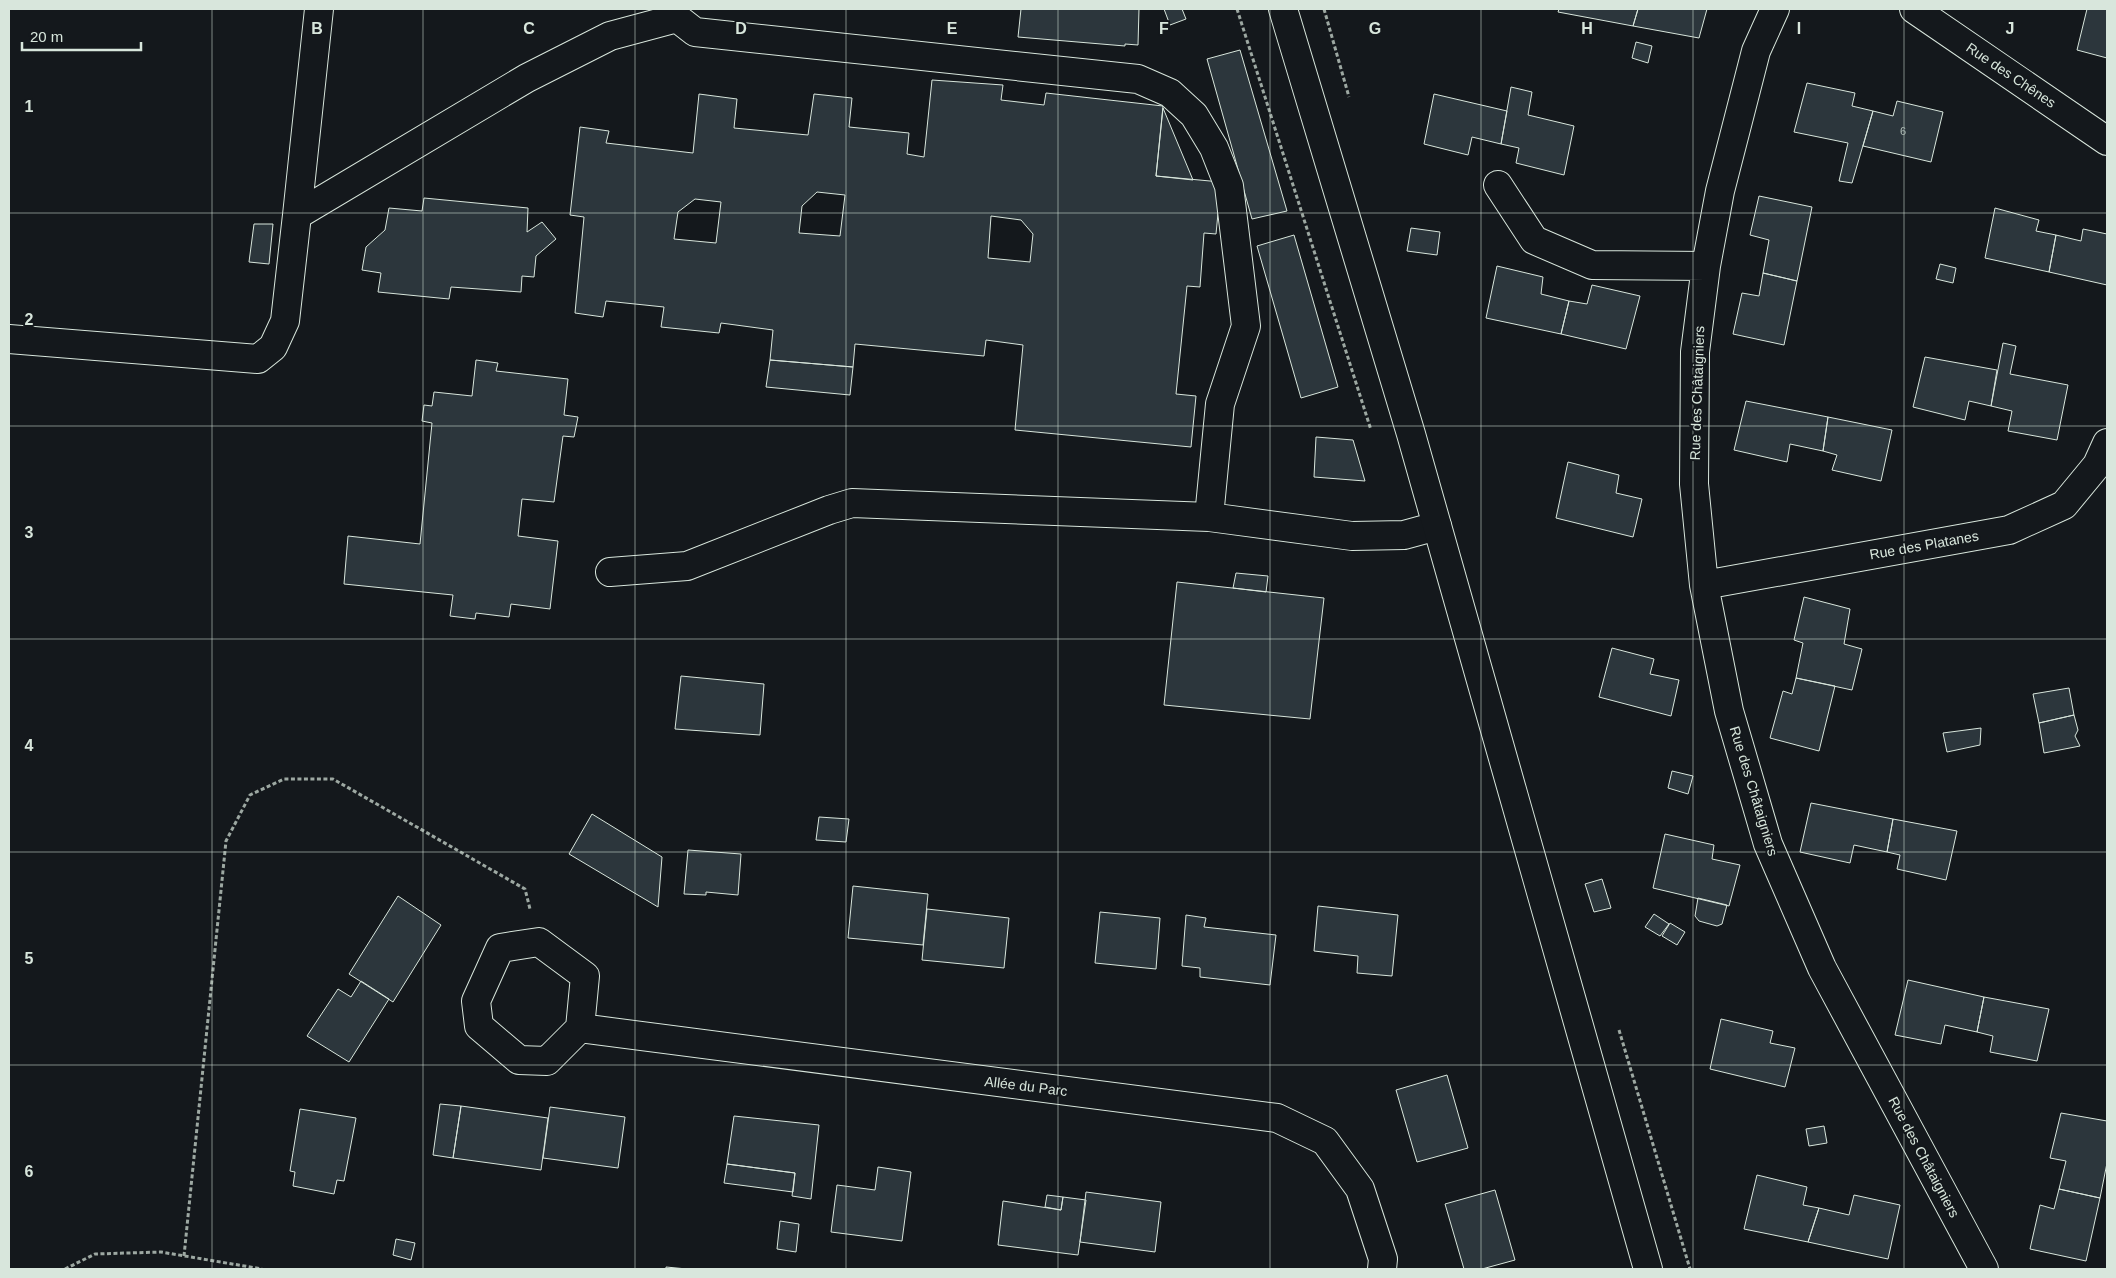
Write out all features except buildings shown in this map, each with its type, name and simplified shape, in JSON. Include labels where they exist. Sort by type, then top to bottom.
[{"type":"street","points":[[9,340],[258,359],[273,347],[285,321],[319,9]]},
{"type":"street","points":[[1283,9],[1409,425],[1648,1269]]},
{"type":"street","name":"Rue des Châtaigniers","points":[[1775,9],[1756,51],[1720,191],[1706,266],[1695,352],[1694,484],[1704,585],[1729,711],[1768,844],[1822,968],[1984,1269]]},
{"type":"street","name":"Rue des Chênes","points":[[1914,9],[2107,141]]},
{"type":"street","points":[[297,215],[527,78],[610,36],[676,13],[695,32],[1138,79],[1170,93],[1194,115],[1214,148],[1228,186],[1246,326],[1220,404],[1209,517]]},
{"type":"street","points":[[1498,185],[1534,240],[1592,265],[1706,266]]},
{"type":"street","name":"Rue des Platanes","points":[[1704,585],[2009,530],[2064,505],[2097,465],[2107,443]]},
{"type":"street","points":[[610,572],[687,566],[829,510],[852,503],[1209,517],[1352,536],[1404,535],[1437,526]]},
{"type":"street","points":[[539,942],[585,976],[580,1028],[547,1061],[519,1060],[479,1026],[476,1001],[500,948],[539,942]]},
{"type":"street","name":"Allée du Parc","points":[[580,1028],[1276,1118],[1325,1141],[1360,1189],[1382,1259],[1382,1269]]},
{"type":"path","points":[[184,1256],[226,841],[250,796],[284,779],[333,779],[525,890],[539,942]]},
{"type":"path","points":[[65,1269],[95,1254],[160,1252],[262,1269]]}]
